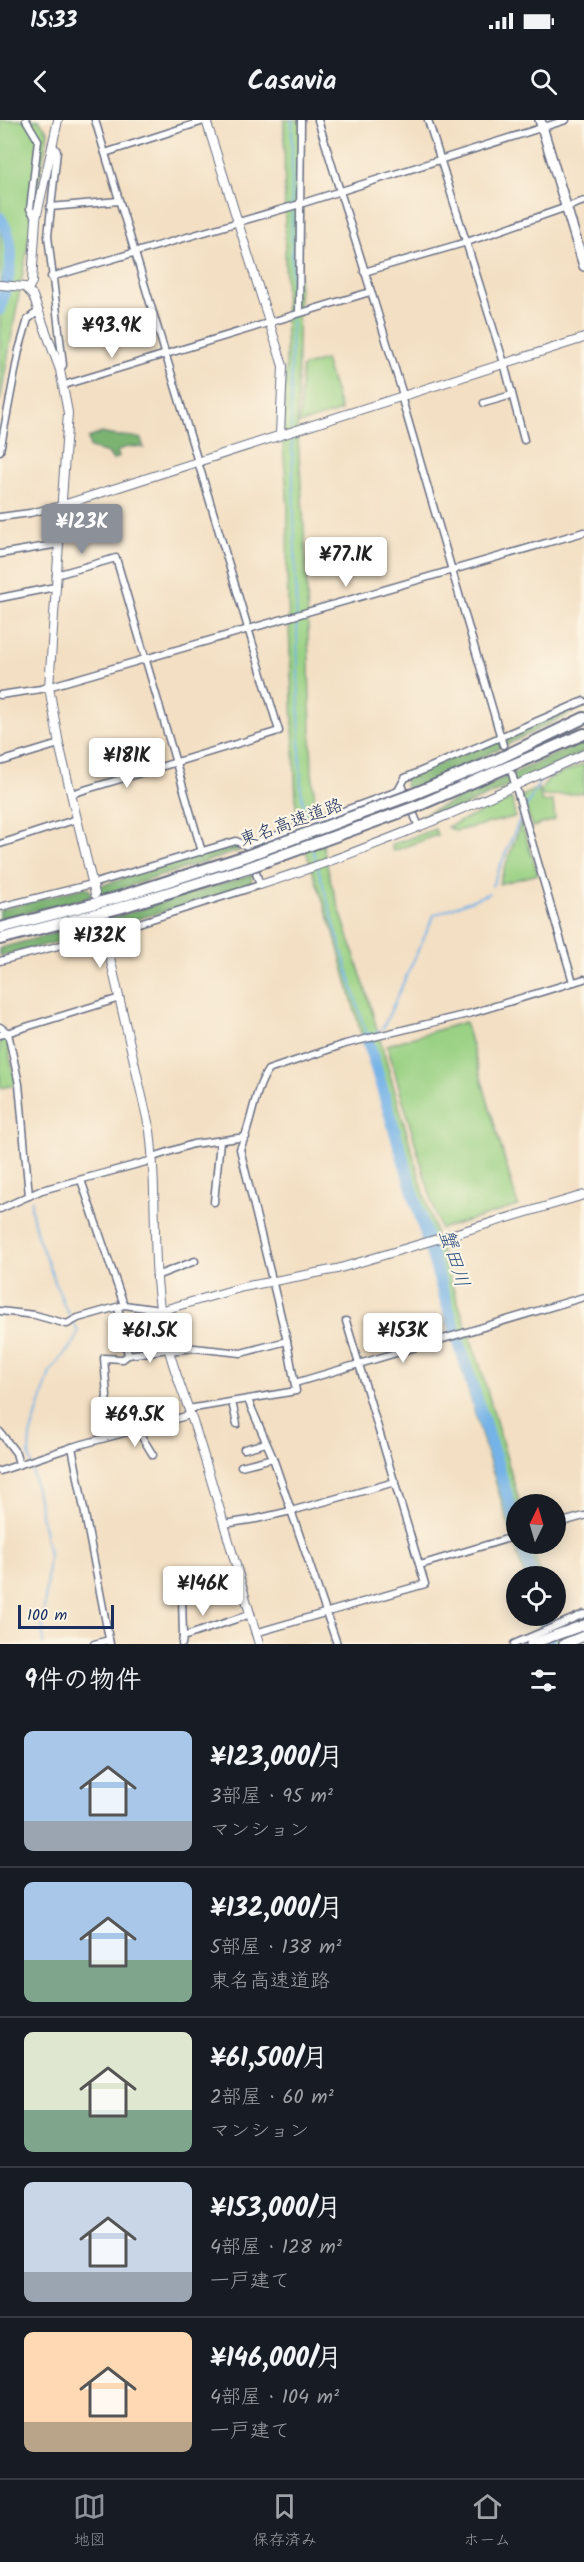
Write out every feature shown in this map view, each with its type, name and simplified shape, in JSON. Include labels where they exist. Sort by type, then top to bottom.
[{"type":"highway","name":"東名高速道路","points":[[0,939],[119,908],[411,795],[494,761],[584,718]]},
{"type":"highway","name":"東名高速道路","points":[[0,928],[116,898],[415,807],[584,734]]},
{"type":"main road","points":[[542,124],[567,208],[579,232],[584,266]]},
{"type":"main road","points":[[538,1640],[584,1626]]},
{"type":"main road","points":[[564,1644],[584,1637]]},
{"type":"main road","points":[[574,1644],[584,1637]]},
{"type":"street","points":[[26,120],[38,140],[30,209],[36,219]]},
{"type":"street","points":[[26,288],[32,282],[36,219],[58,120]]},
{"type":"street","points":[[71,794],[279,731],[95,120]]},
{"type":"street","points":[[105,153],[206,120],[283,366],[280,434]]},
{"type":"street","points":[[299,314],[301,120]]},
{"type":"street","points":[[318,120],[402,395],[502,742]]},
{"type":"street","points":[[428,120],[504,363],[524,440]]},
{"type":"street","points":[[51,277],[300,204],[542,124],[566,120]]},
{"type":"street","points":[[52,144],[57,151],[48,236],[63,365],[60,370]]},
{"type":"street","points":[[50,207],[119,201]]},
{"type":"street","points":[[364,272],[467,242],[584,201]]},
{"type":"street","points":[[0,285],[26,288],[33,296],[64,385],[68,413],[49,687],[59,744],[95,894]]},
{"type":"street","points":[[64,385],[370,292]]},
{"type":"street","points":[[0,451],[19,350],[28,319],[39,310]]},
{"type":"street","points":[[0,517],[63,505],[584,338]]},
{"type":"street","points":[[484,403],[512,395]]},
{"type":"street","points":[[0,695],[49,687],[584,532]]},
{"type":"street","points":[[0,554],[59,544]]},
{"type":"street","points":[[56,575],[116,558],[202,852]]},
{"type":"street","points":[[0,598],[55,587]]},
{"type":"street","points":[[248,857],[302,827],[398,791],[405,778],[502,742],[584,701]]},
{"type":"street","points":[[0,762],[59,744]]},
{"type":"street","points":[[0,961],[104,934],[326,864],[419,827],[584,754]]},
{"type":"street","points":[[512,774],[573,982]]},
{"type":"street","points":[[402,785],[419,827]]},
{"type":"street","points":[[0,844],[77,819]]},
{"type":"street","points":[[0,907],[92,884],[236,841],[248,857],[260,885]]},
{"type":"street","points":[[102,923],[145,1106],[153,1159],[156,1276],[168,1350],[224,1524],[259,1644]]},
{"type":"street","points":[[0,1471],[189,1412],[296,1391],[287,1341],[240,1149],[268,1070],[345,1044],[472,1012],[584,979]]},
{"type":"street","points":[[0,1035],[120,998]]},
{"type":"street","points":[[0,1027],[8,1033],[19,1084],[29,1196]]},
{"type":"street","points":[[0,1209],[29,1196],[153,1159],[179,1148],[246,1137]]},
{"type":"street","points":[[214,1202],[220,1141]]},
{"type":"street","points":[[81,1180],[121,1306],[128,1355]]},
{"type":"street","points":[[0,1311],[35,1315],[67,1324],[78,1318],[121,1306],[160,1311],[243,1287],[337,1269],[584,1195]]},
{"type":"street","points":[[156,1276],[195,1261]]},
{"type":"street","points":[[295,1383],[584,1297]]},
{"type":"street","points":[[255,1633],[426,1584],[346,1322]]},
{"type":"street","points":[[115,1435],[105,1406],[107,1396],[104,1358],[123,1359],[128,1355],[194,1348],[241,1353],[287,1341]]},
{"type":"street","points":[[248,1400],[273,1458],[337,1644]]},
{"type":"street","points":[[232,1402],[237,1424]]},
{"type":"street","points":[[137,1429],[153,1455]]},
{"type":"street","points":[[0,1432],[16,1453],[19,1464]]},
{"type":"street","points":[[244,1449],[266,1443]]},
{"type":"street","points":[[72,1447],[109,1642],[94,1644]]},
{"type":"street","points":[[241,1466],[273,1458]]},
{"type":"street","points":[[224,1524],[291,1511],[395,1482]]},
{"type":"street","points":[[566,1521],[584,1516]]},
{"type":"street","points":[[420,1564],[506,1539]]},
{"type":"street","points":[[244,1590],[214,1599],[182,1596],[183,1640],[251,1614]]},
{"type":"street","points":[[514,1644],[538,1640],[561,1622],[584,1614]]},
{"type":"green space","points":[[0,120],[39,120],[48,132],[0,401]]},
{"type":"green space","points":[[284,120],[301,120],[297,424],[306,558],[312,772],[317,818],[331,883],[367,994],[442,1256],[480,1366],[517,1494],[506,1494],[506,1516],[365,1048],[334,933],[297,825],[287,575],[288,507],[282,433],[286,365]]},
{"type":"green space","points":[[325,360],[341,411],[299,424],[302,367]]},
{"type":"green space","points":[[102,433],[141,439],[144,448],[133,446],[123,448],[117,452],[119,457],[113,460],[108,453],[90,448],[88,438]]},
{"type":"green space","points":[[584,701],[584,707],[417,789],[408,789],[405,786],[405,778]]},
{"type":"green space","points":[[584,741],[584,752],[419,827],[418,817]]},
{"type":"green space","points":[[584,764],[584,793],[543,796],[540,792],[548,779]]},
{"type":"green space","points":[[538,788],[542,802],[553,801],[555,820],[532,827],[522,796]]},
{"type":"green space","points":[[512,799],[515,817],[456,831],[447,827]]},
{"type":"green space","points":[[521,823],[538,874],[499,884]]},
{"type":"green space","points":[[435,829],[437,835],[393,851],[391,845]]},
{"type":"green space","points":[[235,843],[240,845],[239,851],[102,895],[99,891],[99,886]]},
{"type":"green space","points":[[253,874],[251,884],[236,890],[111,927],[108,923],[109,919]]},
{"type":"green space","points":[[87,887],[91,893],[90,897],[0,919],[0,910]]},
{"type":"green space","points":[[93,923],[95,933],[0,956],[0,948]]},
{"type":"green space","points":[[465,1022],[518,1206],[440,1229],[387,1045]]},
{"type":"green space","points":[[6,1037],[16,1085],[0,1088],[0,1039]]},
{"type":"green space","points":[[517,1554],[534,1554],[538,1566],[521,1566]]},
{"type":"green space","points":[[539,1626],[558,1626],[564,1644],[544,1644]]},
{"type":"waterway","points":[[291,429],[292,120]]},
{"type":"waterway","points":[[0,218],[10,240],[11,252],[9,274],[0,309]]},
{"type":"waterway","points":[[292,435],[301,790],[306,824]]},
{"type":"waterway","points":[[525,809],[541,779],[584,759]]},
{"type":"waterway","points":[[492,886],[522,814]]},
{"type":"waterway","points":[[312,847],[367,1038]]},
{"type":"waterway","points":[[371,1036],[383,1028],[434,915],[490,893]]},
{"type":"waterway","name":"蟹田川","points":[[367,1038],[443,1292],[507,1494]]},
{"type":"waterway","points":[[32,1199],[31,1209],[37,1235],[64,1305],[78,1331],[75,1341],[50,1372],[30,1436],[29,1454],[49,1555],[43,1644]]},
{"type":"waterway","name":"蟹田川","points":[[525,1554],[529,1566]]},
{"type":"waterway","name":"蟹田川","points":[[546,1626],[551,1644]]}]
